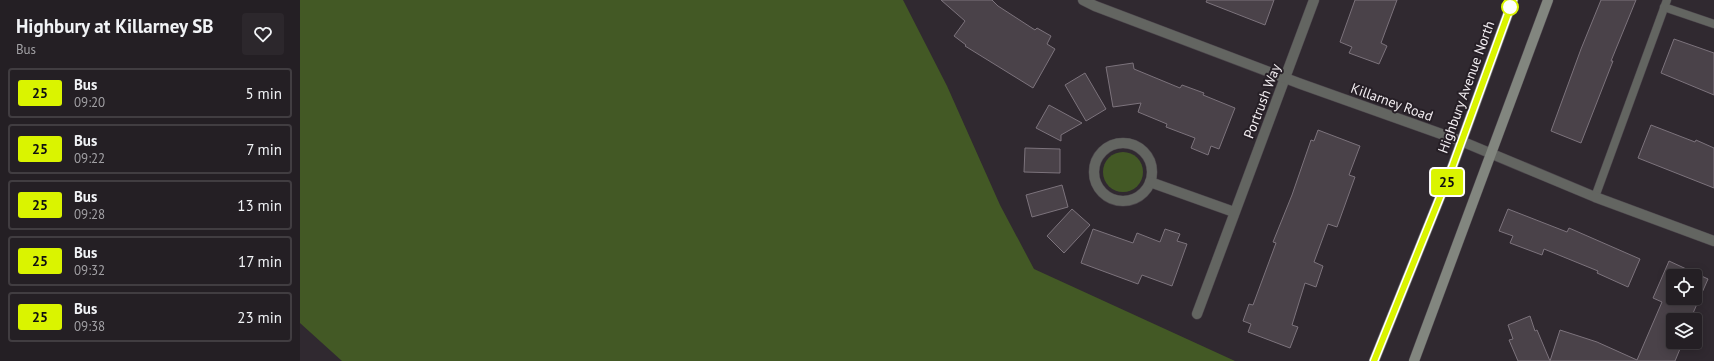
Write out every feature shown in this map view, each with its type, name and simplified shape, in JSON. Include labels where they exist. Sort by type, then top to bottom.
[{"type":"main road","name":"Highbury Avenue North","points":[[1374,361],[1453,165],[1513,0]]},
{"type":"main road","points":[[1414,361],[1548,0]]},
{"type":"street","name":"Killarney Road","points":[[1083,0],[1095,6],[1286,77],[1301,84],[1461,141],[1595,197],[1714,241]]},
{"type":"street","name":"Portrush Way","points":[[1197,314],[1314,0]]},
{"type":"street","points":[[1121,142],[1130,144],[1146,154],[1152,172],[1150,182],[1146,190],[1138,196],[1129,200],[1120,201],[1102,193],[1094,176],[1094,166],[1098,157],[1104,150],[1112,145],[1121,142]]},
{"type":"street","points":[[1150,182],[1234,212]]},
{"type":"lane","points":[[1595,197],[1666,3],[1714,24]]},
{"type":"green space","points":[[300,0],[903,0],[947,86],[1000,205],[1034,269],[1235,361],[342,361],[300,323]]},
{"type":"green space","points":[[1123,152],[1131,154],[1137,158],[1141,164],[1143,172],[1141,180],[1137,186],[1131,190],[1123,192],[1115,190],[1109,186],[1105,180],[1103,172],[1105,164],[1109,158],[1115,154]]},
{"type":"building","points":[[941,0],[992,0],[998,6],[1035,30],[1037,28],[1051,36],[1047,44],[1055,49],[1033,88],[965,46],[966,45],[954,36],[965,21]]},
{"type":"building","points":[[1207,0],[1274,0],[1265,25],[1206,2]]},
{"type":"building","points":[[1355,0],[1397,0],[1381,43],[1387,46],[1379,64],[1349,53],[1352,47],[1340,42]]},
{"type":"building","points":[[1601,0],[1636,0],[1611,61],[1613,61],[1581,143],[1551,131],[1581,49]]},
{"type":"building","points":[[1674,39],[1714,53],[1714,95],[1661,73]]},
{"type":"building","points":[[1133,63],[1134,69],[1180,88],[1182,85],[1204,93],[1203,95],[1235,108],[1219,149],[1211,146],[1208,155],[1191,148],[1195,138],[1166,127],[1167,124],[1138,112],[1141,103],[1113,107],[1106,67]]},
{"type":"building","points":[[1085,73],[1106,109],[1086,121],[1065,85]]},
{"type":"building","points":[[1049,105],[1082,123],[1061,135],[1061,141],[1036,128]]},
{"type":"building","points":[[1651,125],[1695,142],[1696,140],[1714,148],[1714,188],[1638,158]]},
{"type":"building","points":[[1318,130],[1360,146],[1349,175],[1355,177],[1337,227],[1328,224],[1314,262],[1323,266],[1316,287],[1305,283],[1292,325],[1298,327],[1290,348],[1248,332],[1251,324],[1243,321],[1249,304],[1253,305],[1276,243],[1273,242],[1292,195],[1311,140],[1314,141]]},
{"type":"building","points":[[1025,148],[1060,149],[1060,173],[1024,172]]},
{"type":"building","points":[[1062,185],[1068,207],[1032,217],[1026,195]]},
{"type":"building","points":[[1072,209],[1090,225],[1064,253],[1047,236]]},
{"type":"building","points":[[1508,209],[1567,232],[1569,228],[1640,259],[1628,287],[1597,273],[1598,271],[1544,249],[1542,255],[1510,243],[1513,236],[1499,231]]},
{"type":"building","points":[[1093,229],[1133,243],[1137,233],[1160,242],[1165,229],[1180,234],[1177,241],[1187,244],[1172,286],[1142,275],[1138,284],[1081,263]]},
{"type":"building","points":[[1669,261],[1686,269],[1666,269],[1666,305],[1697,305],[1693,313],[1666,313],[1666,349],[1680,349],[1675,361],[1550,361],[1560,330],[1597,342],[1637,360],[1662,302],[1653,298]]},
{"type":"building","points":[[1702,276],[1708,279],[1702,293]]},
{"type":"building","points":[[1530,316],[1535,331],[1537,330],[1550,361],[1518,361],[1509,340],[1513,339],[1508,325]]},
{"type":"bus line","name":"25","points":[[1374,361],[1453,165],[1513,0]]}]
